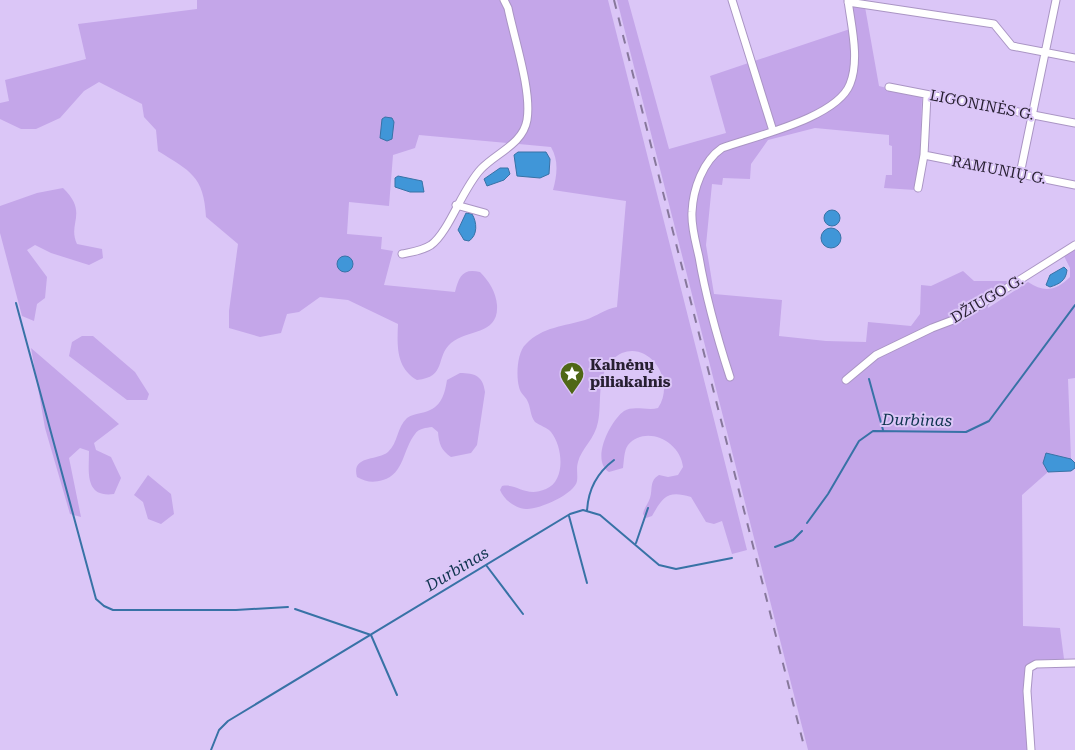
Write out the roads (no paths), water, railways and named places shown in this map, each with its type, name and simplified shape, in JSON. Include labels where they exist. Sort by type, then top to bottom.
[{"type":"street","points":[[402,254],[419,251],[431,245],[442,234],[456,206],[481,169],[520,137],[527,123],[526,90],[508,8],[504,0]]},
{"type":"street","points":[[732,0],[773,131]]},
{"type":"street","points":[[1020,174],[1056,0]]},
{"type":"street","points":[[730,377],[714,330],[692,224],[693,207],[703,170],[712,154],[722,148],[773,131],[830,106],[848,89],[852,78],[854,52],[848,1],[994,24],[1012,46],[1075,58]]},
{"type":"street","name":"LIGONINĖS G.","points":[[889,87],[1075,123]]},
{"type":"street","points":[[918,188],[924,155],[926,94]]},
{"type":"street","name":"RAMUNIŲ G.","points":[[924,155],[1075,185]]},
{"type":"street","points":[[456,206],[485,213]]},
{"type":"street","name":"DŽIUGO G.","points":[[846,380],[876,355],[932,328],[961,317],[1075,244]]},
{"type":"street","points":[[1031,750],[1027,691],[1029,668],[1031,666],[1075,663]]},
{"type":"water","points":[[385,117],[392,118],[394,122],[392,139],[387,141],[380,138],[382,119]]},
{"type":"water","points":[[518,152],[546,152],[550,159],[549,174],[540,178],[517,176],[514,155]]},
{"type":"water","points":[[500,168],[508,168],[510,174],[504,180],[487,186],[484,179]]},
{"type":"water","points":[[398,176],[422,181],[424,192],[410,192],[395,187],[395,178]]},
{"type":"water","points":[[832,210],[838,212],[840,218],[838,224],[832,226],[826,224],[824,218],[826,212]]},
{"type":"water","points":[[466,213],[472,214],[476,224],[474,235],[469,241],[464,240],[458,230]]},
{"type":"water","points":[[831,228],[838,231],[841,238],[838,245],[831,248],[824,245],[821,238],[824,231]]},
{"type":"water","points":[[345,256],[351,258],[353,264],[351,270],[345,272],[339,270],[337,264],[339,258]]},
{"type":"water","points":[[1064,267],[1067,270],[1062,282],[1050,287],[1046,285],[1050,275]]},
{"type":"water","points":[[1046,453],[1071,459],[1075,463],[1075,468],[1071,471],[1048,472],[1043,463]]},
{"type":"waterway","points":[[16,303],[96,599],[104,606],[113,610],[236,610],[288,607]]},
{"type":"waterway","name":"Durbinas","points":[[807,523],[828,494],[859,441],[873,431],[966,432],[989,421],[1075,305]]},
{"type":"waterway","points":[[869,379],[883,430]]},
{"type":"waterway","points":[[587,511],[589,496],[595,482],[603,470],[614,460]]},
{"type":"waterway","points":[[636,543],[648,508]]},
{"type":"waterway","name":"Durbinas","points":[[211,750],[219,730],[228,721],[570,514],[583,510],[600,515],[659,565],[676,569],[732,558]]},
{"type":"waterway","points":[[569,516],[587,583]]},
{"type":"waterway","name":"Durbinas","points":[[775,547],[793,540],[802,531]]},
{"type":"waterway","points":[[486,565],[523,614]]},
{"type":"waterway","points":[[295,609],[371,635],[397,695]]},
{"type":"railway","points":[[614,0],[805,750]]},
{"type":"place","name":"Kalnėnų piliakalnis","points":[[572,395]]}]
